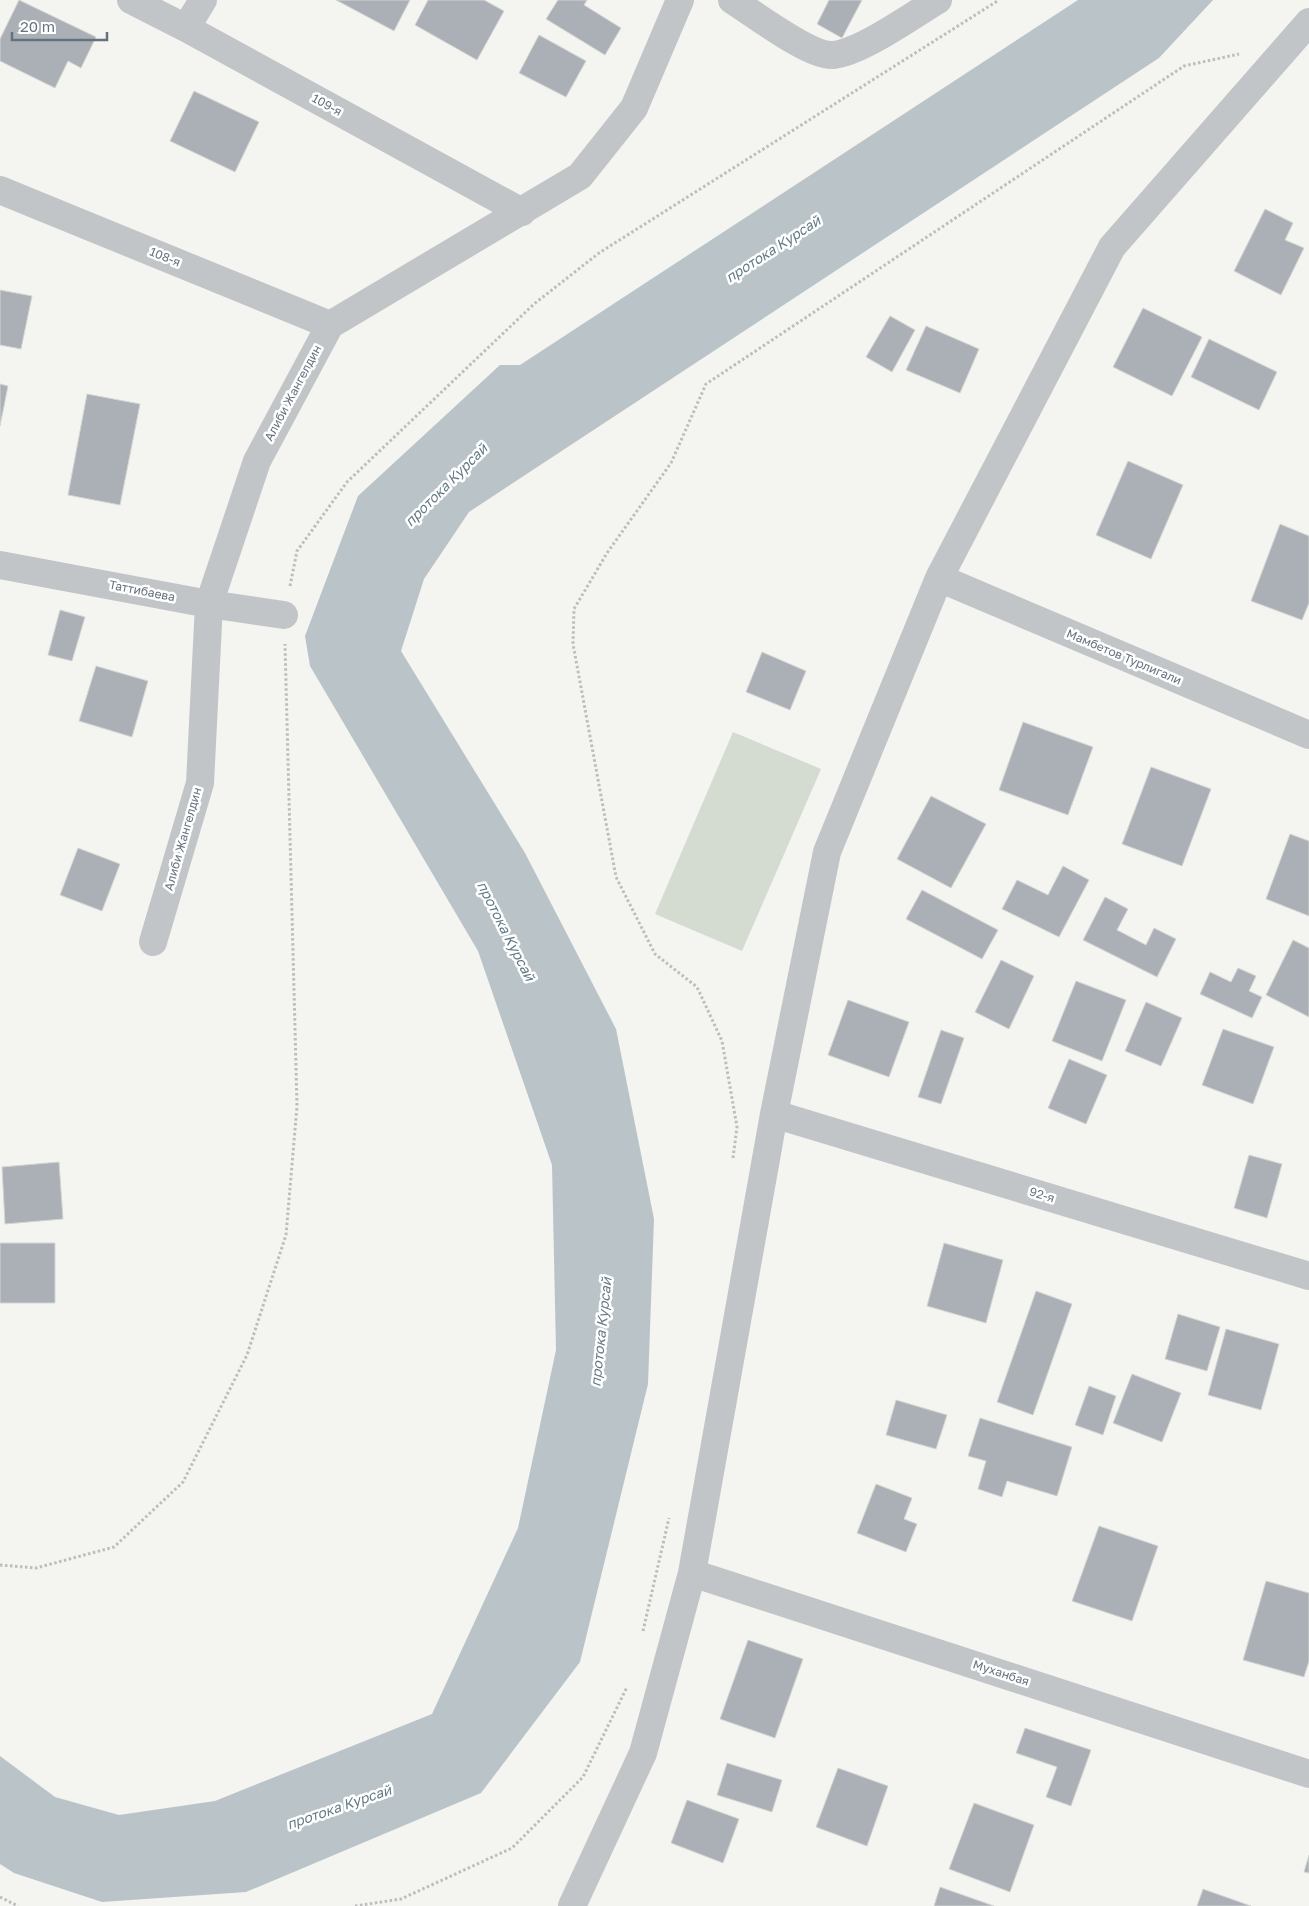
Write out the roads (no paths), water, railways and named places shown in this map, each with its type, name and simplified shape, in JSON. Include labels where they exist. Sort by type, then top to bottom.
[{"type":"street","name":"109-я","points":[[131,0],[186,28],[522,212]]},
{"type":"street","points":[[186,28],[203,0]]},
{"type":"street","points":[[330,325],[580,176],[634,108],[680,0]]},
{"type":"street","points":[[732,0],[812,51],[832,55],[861,46],[938,0]]},
{"type":"street","points":[[572,1906],[642,1753],[692,1572],[774,1114],[827,852],[939,578],[1112,247],[1303,38]]},
{"type":"street","name":"108-я","points":[[0,190],[330,325]]},
{"type":"street","name":"Алиби Жангелдин","points":[[153,942],[200,783],[210,604],[257,461],[330,325]]},
{"type":"street","name":"Таттибаева","points":[[0,565],[210,604],[284,615]]},
{"type":"street","name":"Мамбетов Турлигали","points":[[939,578],[1309,735]]},
{"type":"street","name":"92-я","points":[[774,1114],[1309,1276]]},
{"type":"street","name":"Муханбая","points":[[692,1572],[1309,1774]]},
{"type":"water","name":"протока Курсай","points":[[1078,0],[1213,0],[1159,58],[469,512],[424,579],[401,651],[525,853],[616,1029],[654,1219],[648,1384],[580,1662],[481,1793],[246,1892],[102,1902],[14,1873],[0,1864],[0,1756],[55,1797],[119,1815],[215,1801],[432,1714],[518,1528],[556,1350],[552,1165],[478,951],[310,666],[305,636],[358,496],[500,365],[520,365]]}]
